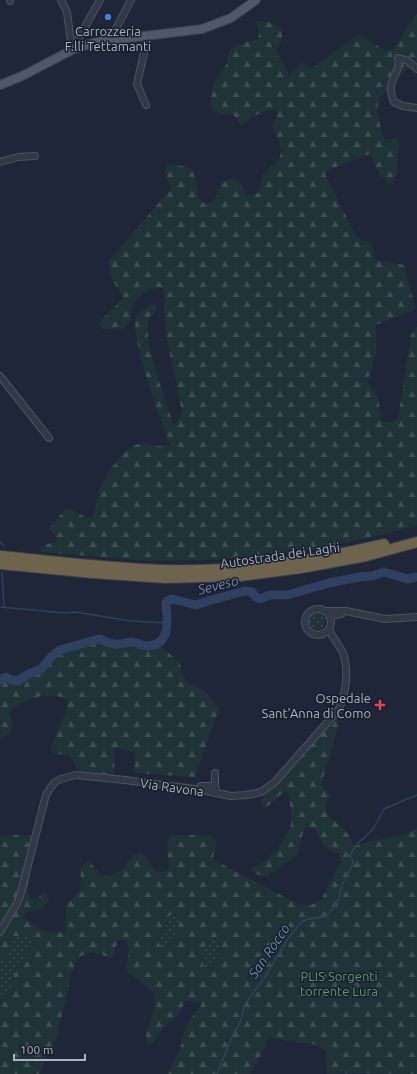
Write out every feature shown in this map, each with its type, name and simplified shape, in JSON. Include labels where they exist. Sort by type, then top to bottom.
[{"type":"highway","name":"Autostrada dei Laghi","points":[[0,556],[164,570],[239,568],[327,557],[417,536]]},
{"type":"highway","name":"Autostrada dei Laghi","points":[[0,564],[165,578],[240,576],[301,568],[366,556],[417,542]]},
{"type":"main road","points":[[0,85],[22,76],[72,50],[96,42],[202,29],[231,18],[256,0]]},
{"type":"street","points":[[61,0],[67,12],[72,50]]},
{"type":"street","points":[[72,50],[100,0]]},
{"type":"street","points":[[110,40],[131,0]]},
{"type":"street","points":[[146,105],[137,84],[148,35]]},
{"type":"street","points":[[417,69],[408,61],[398,58],[399,63],[391,84],[390,94],[394,102],[403,106],[417,108]]},
{"type":"street","points":[[0,162],[18,157],[35,156]]},
{"type":"street","points":[[0,376],[49,438]]},
{"type":"street","points":[[332,637],[322,634],[316,635],[309,632],[305,621],[308,613],[316,610],[346,611],[385,619],[417,619]]},
{"type":"street","points":[[324,611],[330,618]]},
{"type":"street","points":[[322,634],[328,629],[330,618],[335,614],[385,622],[417,619]]},
{"type":"street","name":"Via Ravona","points":[[0,932],[20,896],[46,795],[50,787],[61,779],[76,775],[125,780],[232,796],[261,792],[271,785],[339,709],[341,704],[346,665],[343,654],[328,629]]},
{"type":"street","points":[[215,773],[214,786],[217,793]]},
{"type":"street","points":[[202,786],[214,786]]},
{"type":"green space","points":[[417,13],[417,72],[411,68],[405,70],[391,88],[382,95],[378,105],[378,117],[384,140],[399,137],[397,172],[393,184],[385,180],[376,168],[370,154],[331,169],[325,174],[356,236],[359,239],[372,243],[375,260],[405,265],[408,282],[416,309],[376,325],[376,354],[367,382],[378,398],[382,421],[390,422],[398,418],[411,335],[417,326],[417,526],[328,547],[252,559],[150,561],[41,552],[40,547],[56,542],[57,538],[49,529],[66,508],[88,518],[93,517],[100,488],[112,467],[127,450],[132,446],[142,443],[158,446],[170,445],[147,380],[135,328],[137,316],[152,304],[157,308],[148,321],[149,344],[156,373],[174,426],[182,412],[165,329],[164,293],[162,288],[148,291],[136,300],[132,308],[131,320],[125,328],[115,330],[102,329],[100,325],[100,321],[123,299],[112,278],[109,261],[171,189],[165,172],[166,166],[175,165],[190,169],[194,176],[200,199],[203,202],[208,203],[215,200],[221,183],[233,178],[239,180],[248,196],[259,192],[262,175],[276,162],[281,153],[281,148],[272,125],[278,114],[277,111],[272,110],[263,112],[241,125],[235,116],[217,113],[212,110],[210,101],[214,81],[226,65],[230,50],[237,45],[258,39],[259,33],[256,22],[265,21],[271,23],[280,27],[282,33],[281,43],[276,52],[289,75],[302,62],[311,69],[359,34],[386,51],[393,49]]},
{"type":"green space","points":[[314,614],[320,614],[325,619],[323,628],[320,630],[314,630],[309,625],[309,619]]},
{"type":"green space","points":[[100,641],[150,647],[159,645],[179,662],[186,682],[205,691],[219,709],[195,777],[135,773],[134,752],[115,748],[114,779],[81,776],[70,756],[55,753],[51,750],[52,744],[67,708],[67,700],[59,697],[37,697],[20,704],[10,712],[13,726],[11,730],[0,739],[0,674],[5,681],[20,681],[38,674],[59,654]]},
{"type":"green space","name":"PLIS Sorgenti torrente Lura","points":[[340,714],[336,734],[321,785],[330,795],[326,805],[329,816],[341,826],[351,838],[355,847],[360,844],[404,834],[417,828],[417,1074],[327,1074],[326,1051],[313,1044],[279,1040],[269,1037],[264,1050],[250,1074],[168,1074],[180,1049],[186,1025],[202,1004],[186,1000],[178,1016],[168,1023],[151,1044],[147,1043],[146,1035],[155,1006],[154,993],[126,970],[129,947],[126,940],[118,940],[112,958],[92,952],[79,957],[72,971],[58,1034],[39,1074],[0,1074],[0,995],[7,995],[13,989],[10,983],[30,947],[32,939],[22,936],[13,936],[7,958],[0,961],[0,837],[8,835],[38,835],[27,890],[32,900],[46,893],[49,899],[43,907],[38,910],[27,912],[23,917],[42,930],[65,933],[66,904],[80,890],[81,867],[89,861],[102,877],[105,877],[120,871],[132,856],[139,853],[147,858],[155,870],[158,872],[163,872],[169,869],[167,848],[168,841],[170,837],[180,836],[203,835],[214,838],[216,844],[214,860],[296,903],[311,905],[321,900],[341,861],[339,853],[329,850],[326,847],[314,828],[307,827],[304,829],[297,855],[268,876],[261,876],[251,871],[251,867],[260,865],[278,849],[291,826],[291,809],[288,793],[283,793],[266,807],[262,805],[262,800],[271,786]],"holes":[[[175,914],[180,922],[169,946],[163,950],[159,943],[170,915]],[[211,938],[222,945],[212,969],[204,968],[202,959],[205,945]]]},
{"type":"green space","points":[[175,914],[180,922],[169,946],[163,950],[159,943],[170,915]]},
{"type":"green space","points":[[13,936],[32,938],[30,947],[10,983],[13,989],[7,995],[0,995],[0,961],[7,958]]},
{"type":"green space","points":[[211,937],[222,945],[211,970],[204,968],[202,954],[205,944]]},
{"type":"waterway","points":[[0,542],[4,546]]},
{"type":"waterway","points":[[2,572],[4,607]]},
{"type":"waterway","name":"Seveso","points":[[0,680],[6,677],[17,681],[42,668],[51,657],[60,650],[99,639],[112,644],[132,642],[145,646],[155,645],[161,641],[164,636],[167,624],[166,603],[172,599],[196,605],[245,591],[252,592],[260,599],[269,595],[287,595],[329,583],[372,576],[384,572],[407,579],[417,577]]},
{"type":"waterway","points":[[0,607],[66,613],[75,612],[131,621],[167,623]]},
{"type":"waterway","name":"San Rocco","points":[[217,1074],[234,1032],[240,1023],[245,1004],[265,977],[287,940],[301,922],[308,919],[324,917],[333,909],[339,898],[342,885],[352,866],[353,862],[350,855],[357,844],[373,829],[384,809],[417,795]]},
{"type":"place","name":"Carrozzeria F.lli Tettamanti","points":[[108,17]]},
{"type":"place","name":"Ospedale Sant'Anna di Como","points":[[380,705]]}]
